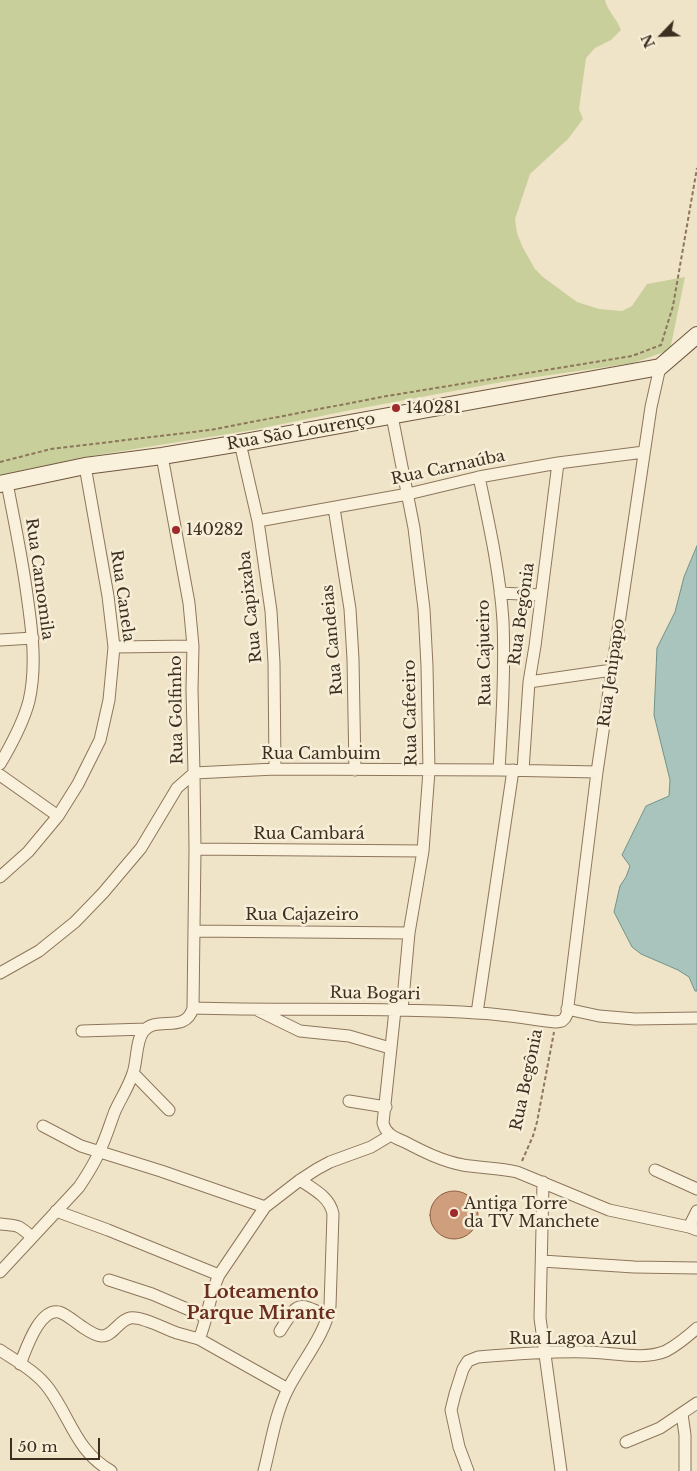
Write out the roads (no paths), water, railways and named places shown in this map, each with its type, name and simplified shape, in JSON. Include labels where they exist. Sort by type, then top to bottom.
[{"type":"street","points":[[660,367],[697,336]]},
{"type":"street","name":"Rua São Lourenço","points":[[4,483],[85,466],[240,443],[660,367]]},
{"type":"street","name":"Rua Jenipapo","points":[[567,1009],[597,772],[644,452],[660,367]]},
{"type":"street","name":"Rua Cafeeiro","points":[[391,1135],[384,1128],[390,1048],[399,1010],[409,933],[423,851],[429,771],[424,609],[417,547],[392,416]]},
{"type":"street","name":"Rua Capixaba","points":[[240,443],[258,521],[271,611],[274,663],[275,769]]},
{"type":"street","name":"Rua Carnaúba","points":[[258,521],[408,494],[479,477],[558,463],[644,452]]},
{"type":"street","name":"Rua Golfinho","points":[[0,973],[39,951],[75,922],[103,893],[141,848],[177,788],[194,773],[192,646],[189,603],[162,456]]},
{"type":"street","name":"Rua Begônia","points":[[518,770],[558,463]]},
{"type":"street","name":"Rua Canela","points":[[0,877],[28,852],[58,816],[78,784],[100,740],[109,700],[114,647],[108,596],[85,466]]},
{"type":"street","name":"Rua Cajueiro","points":[[479,477],[500,593],[503,621],[503,681],[499,770]]},
{"type":"street","name":"Rua Camomila","points":[[0,764],[8,751],[28,702],[33,668],[33,638],[22,563],[4,483]]},
{"type":"street","name":"Rua Candeias","points":[[334,508],[350,608],[355,770]]},
{"type":"street","points":[[500,593],[541,595]]},
{"type":"street","points":[[0,640],[33,638]]},
{"type":"street","points":[[114,647],[192,646]]},
{"type":"street","points":[[529,682],[612,670]]},
{"type":"street","name":"Rua Cambuim","points":[[194,773],[275,769],[597,772]]},
{"type":"street","points":[[477,1013],[518,770]]},
{"type":"street","points":[[0,1272],[79,1187],[100,1152],[115,1111],[133,1073],[142,1034],[154,1024],[183,1021],[191,1014],[193,1008],[195,931],[194,773]]},
{"type":"street","points":[[0,775],[58,816]]},
{"type":"street","name":"Rua Cambará","points":[[195,849],[423,851]]},
{"type":"street","name":"Rua Cajazeiro","points":[[195,931],[409,933]]},
{"type":"street","name":"Rua Bogari","points":[[193,1008],[399,1010],[477,1013],[556,1022],[562,1021],[567,1014],[567,1009]]},
{"type":"street","points":[[567,1009],[599,1016],[635,1019],[697,1018]]},
{"type":"street","points":[[256,1010],[300,1031],[349,1036],[390,1048]]},
{"type":"street","points":[[82,1031],[142,1034]]},
{"type":"street","points":[[133,1073],[169,1110]]},
{"type":"street","points":[[349,1101],[386,1107]]},
{"type":"street","points":[[43,1126],[82,1146],[265,1207]]},
{"type":"street","points":[[199,1339],[210,1296],[219,1275],[265,1207],[300,1180],[330,1162],[371,1147],[391,1135],[452,1163],[465,1166],[503,1168],[517,1172],[609,1210],[693,1229],[697,1210]]},
{"type":"street","points":[[654,1170],[697,1189]]},
{"type":"street","points":[[264,1471],[277,1417],[288,1389],[328,1316],[332,1280],[332,1207],[322,1195],[300,1180]]},
{"type":"street","points":[[543,1182],[540,1318],[561,1471]]},
{"type":"street","points":[[56,1211],[219,1275]]},
{"type":"street","points":[[0,1224],[14,1224],[21,1227],[32,1237]]},
{"type":"street","points":[[542,1261],[634,1267],[697,1268]]},
{"type":"street","points":[[109,1280],[152,1294],[206,1317]]},
{"type":"street","points":[[280,1331],[294,1309],[299,1307],[304,1306],[328,1316]]},
{"type":"street","points":[[20,1364],[37,1326],[46,1315],[53,1312],[60,1312],[90,1332],[101,1336],[108,1334],[128,1318],[136,1317],[176,1333],[199,1339],[288,1389]]},
{"type":"street","name":"Rua Lagoa Azul","points":[[468,1471],[459,1447],[452,1410],[457,1387],[468,1361],[478,1357],[545,1352],[588,1352],[636,1356],[666,1351],[697,1328]]},
{"type":"street","points":[[0,1350],[48,1387],[83,1448],[95,1460],[111,1471]]},
{"type":"street","points":[[626,1442],[660,1428],[697,1403]]},
{"type":"street","points":[[682,1414],[686,1435],[685,1471]]},
{"type":"water","points":[[697,546],[697,991],[695,991],[689,977],[678,970],[641,954],[632,947],[614,912],[620,886],[630,866],[622,855],[646,806],[669,796],[670,780],[654,715],[657,648],[675,612],[684,577]]},
{"type":"place","name":"140281","points":[[396,408]]},
{"type":"place","name":"140282","points":[[176,530]]},
{"type":"place","name":"Antiga Torre da TV Manchete","points":[[454,1213]]},
{"type":"district","name":"Loteamento Parque Mirante","points":[[261,1304]]}]
